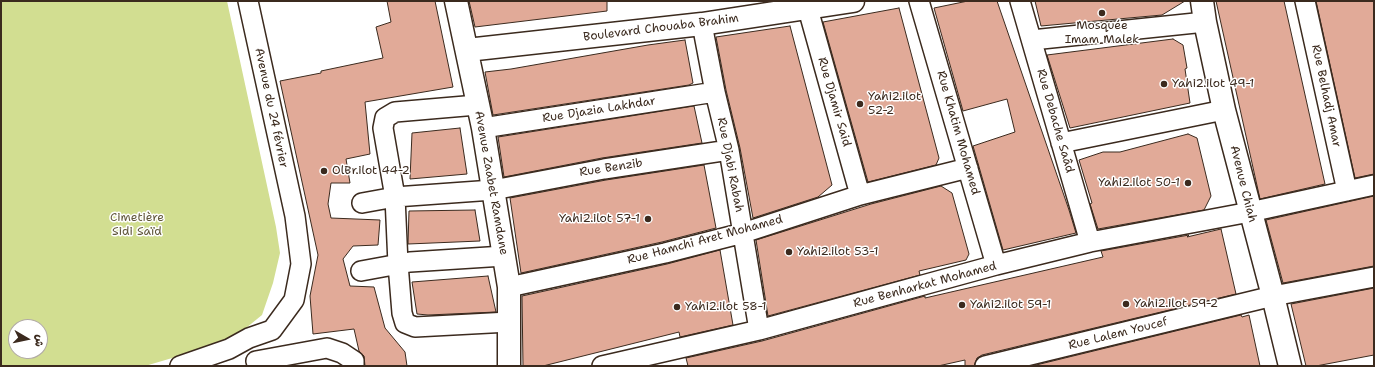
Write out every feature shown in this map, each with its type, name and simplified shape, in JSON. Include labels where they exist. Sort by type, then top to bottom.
[{"type":"street","name":"Avenue du 24 février","points":[[180,366],[208,361],[249,338],[272,330],[294,300],[301,264],[295,216],[248,1]]},
{"type":"street","name":"Avenue Zaabet Ramdane","points":[[456,1],[483,128],[504,256],[508,287],[509,366]]},
{"type":"street","name":"Boulevard Chouaba Brahim","points":[[467,50],[702,24],[854,1]]},
{"type":"street","name":"Rue Khatim Mohamed","points":[[919,1],[996,265]]},
{"type":"street","name":"Rue Debache Saâd","points":[[1020,1],[1090,242]]},
{"type":"street","name":"Rue Belhadj Amar","points":[[1305,1],[1347,191]]},
{"type":"street","name":"Rue Djamir Said","points":[[808,9],[860,195]]},
{"type":"street","points":[[1032,40],[1203,12]]},
{"type":"street","name":"Avenue Chiah","points":[[1203,12],[1224,110],[1250,212],[1274,296],[1290,366]]},
{"type":"street","name":"Rue Djabi Rabah","points":[[702,24],[715,92],[729,150],[759,330]]},
{"type":"street","name":"Rue Djazia Lakhdar","points":[[483,128],[715,92]]},
{"type":"street","points":[[477,105],[395,112],[385,118],[383,128],[395,197],[402,313],[405,323],[415,327],[509,322]]},
{"type":"street","points":[[1061,143],[1224,110]]},
{"type":"street","name":"Rue Benzib","points":[[362,203],[395,197],[493,190],[604,169],[729,150]]},
{"type":"street","name":"Rue Hamchi Aret Mohamed","points":[[508,287],[743,233],[860,195],[968,168]]},
{"type":"street","name":"Rue Benharkat Mohamed","points":[[602,366],[759,330],[996,265],[1090,242],[1250,212],[1374,185]]},
{"type":"street","points":[[361,271],[410,262],[504,256]]},
{"type":"street","name":"Rue Lalem Youcef","points":[[985,366],[1274,296],[1374,277]]},
{"type":"street","points":[[249,338],[257,363],[327,348],[342,353],[354,361],[354,366]]},
{"type":"green space","name":"Cimetière Sidi Saïd","points":[[1,1],[227,1],[276,227],[280,253],[273,283],[262,315],[230,341],[145,366],[1,366]]},
{"type":"building","points":[[387,1],[435,1],[453,87],[365,102],[370,154],[346,159],[350,183],[331,183],[328,204],[331,218],[380,220],[378,245],[353,246],[343,259],[350,286],[374,287],[385,328],[405,352],[407,366],[365,366],[364,356],[359,351],[354,329],[313,334],[310,296],[318,255],[280,81],[383,58],[376,27],[391,22]]},
{"type":"building","points":[[469,1],[607,1],[607,11],[475,27]]},
{"type":"building","points":[[968,1],[997,1],[1076,233],[1003,250],[973,146],[1015,132],[1007,99],[963,111],[934,8]]},
{"type":"building","name":"Mosquée Imam Malek","points":[[1035,1],[1185,1],[1162,15],[1041,26]]},
{"type":"building","points":[[1216,1],[1284,1],[1325,184],[1260,199]]},
{"type":"building","points":[[1316,1],[1374,1],[1374,174],[1355,178]]},
{"type":"building","points":[[899,8],[939,158],[936,165],[868,182],[823,22]]},
{"type":"building","points":[[790,26],[832,185],[818,197],[753,218],[740,148],[726,90],[716,37]]},
{"type":"building","name":"Yahi2.ilot 49-1","points":[[1173,39],[1183,45],[1187,68],[1185,69],[1190,103],[1070,128],[1047,55]]},
{"type":"building","points":[[685,40],[693,83],[689,85],[493,115],[485,72]]},
{"type":"building","points":[[694,106],[702,143],[602,158],[504,177],[498,137]]},
{"type":"building","points":[[460,128],[467,174],[410,179],[412,133]]},
{"type":"building","name":"Yahi2.ilot 50-1","points":[[1188,134],[1197,138],[1211,196],[1204,210],[1098,229],[1079,160],[1103,152],[1120,152]]},
{"type":"building","name":"Yahi2.ilot 57-1","points":[[704,165],[716,228],[662,242],[521,273],[510,198],[606,180]]},
{"type":"building","points":[[941,186],[952,193],[969,254],[966,260],[919,271],[920,275],[768,316],[756,240],[871,204]]},
{"type":"building","points":[[1374,196],[1374,266],[1283,283],[1266,220]]},
{"type":"building","points":[[475,210],[480,241],[408,244],[409,211]]},
{"type":"building","points":[[1221,229],[1236,294],[982,355],[977,358],[974,366],[965,366],[965,360],[938,366],[688,366],[686,358],[762,341],[925,296],[925,298],[1103,257],[1101,251],[1189,235],[1187,237]]},
{"type":"building","points":[[720,250],[733,325],[680,337],[679,332],[543,366],[523,366],[522,296],[667,264]]},
{"type":"building","points":[[488,276],[496,312],[428,315],[417,314],[412,282]]},
{"type":"building","points":[[1374,288],[1374,355],[1316,366],[1306,366],[1291,304]]},
{"type":"building","points":[[1241,315],[1242,317],[1249,315],[1260,366],[1032,366]]},
{"type":"place","name":"Mosquée Imam Malek","points":[[1102,13]]},
{"type":"place","name":"Yahi2.ilot 49-1","points":[[1164,84]]},
{"type":"place","name":"Yahi2.ilot 52-2","points":[[860,104]]},
{"type":"place","name":"OlBr.ilot 44-2","points":[[324,171]]},
{"type":"place","name":"Yahi2.ilot 50-1","points":[[1188,183]]},
{"type":"place","name":"Yahi2.ilot 57-1","points":[[648,219]]},
{"type":"place","name":"Yahi2.ilot 53-1","points":[[789,252]]},
{"type":"place","name":"Yahi2.ilot 59-2","points":[[1126,304]]},
{"type":"place","name":"Yahi2.ilot 59-1","points":[[962,305]]},
{"type":"place","name":"Yahi2.ilot 58-1","points":[[677,307]]}]
